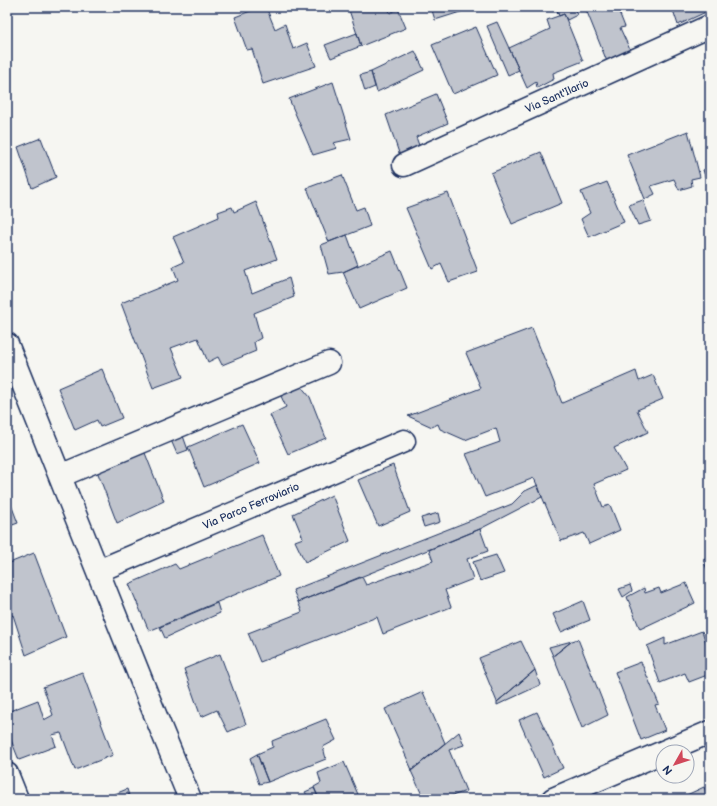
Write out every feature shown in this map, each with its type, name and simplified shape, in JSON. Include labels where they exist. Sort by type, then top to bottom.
[{"type":"street","name":"Via Sant'Ilario","points":[[404,165],[710,26]]},
{"type":"street","points":[[7,344],[190,799]]},
{"type":"street","points":[[60,476],[329,363]]},
{"type":"street","name":"Via Parco Ferroviario","points":[[98,571],[404,441]]},
{"type":"street","points":[[682,744],[710,732]]},
{"type":"street","points":[[553,799],[655,755]]},
{"type":"street","points":[[7,774],[17,799]]},
{"type":"building","points":[[252,7],[266,7],[275,29],[285,24],[293,49],[307,43],[316,66],[263,84],[252,49],[247,50],[235,17],[253,10]]},
{"type":"building","points":[[348,7],[388,7],[390,13],[398,9],[406,28],[361,46]]},
{"type":"building","points":[[431,7],[476,7],[435,20]]},
{"type":"building","points":[[556,7],[574,7],[577,15],[567,20],[564,14],[559,16]]},
{"type":"building","points":[[585,7],[601,7],[603,11],[611,7],[617,7],[625,27],[620,28],[632,54],[608,64]]},
{"type":"building","points":[[672,7],[710,7],[710,10],[678,25]]},
{"type":"building","points":[[564,14],[583,61],[553,73],[554,79],[537,88],[536,82],[527,88],[509,48],[550,29],[547,20]]},
{"type":"building","points":[[497,22],[519,70],[508,75],[487,26]]},
{"type":"building","points":[[476,27],[497,75],[453,94],[432,45]]},
{"type":"building","points":[[357,33],[361,46],[331,58],[325,45]]},
{"type":"building","points":[[415,51],[424,70],[377,92],[371,72]]},
{"type":"building","points":[[371,72],[375,87],[365,91],[360,75]]},
{"type":"building","points":[[333,82],[351,139],[333,143],[337,148],[313,155],[289,99]]},
{"type":"building","points":[[436,94],[448,123],[416,137],[420,148],[400,156],[386,115]]},
{"type":"building","points":[[688,131],[700,177],[691,179],[692,186],[679,190],[674,179],[651,186],[655,194],[645,199],[627,155]]},
{"type":"building","points":[[41,138],[56,177],[32,188],[18,147]]},
{"type":"building","points":[[541,152],[562,203],[512,224],[491,173]]},
{"type":"building","points":[[710,168],[710,191],[703,170]]},
{"type":"building","points":[[342,175],[356,210],[364,207],[370,226],[329,242],[307,188]]},
{"type":"building","points":[[607,182],[624,222],[589,237],[581,219],[590,213],[581,192]]},
{"type":"building","points":[[448,193],[478,272],[449,282],[441,264],[432,269],[406,208]]},
{"type":"building","points":[[643,200],[651,221],[638,225],[629,205]]},
{"type":"building","points":[[256,202],[277,259],[245,271],[252,293],[289,278],[294,297],[254,313],[261,338],[254,342],[256,351],[222,365],[218,357],[208,362],[198,338],[171,348],[183,377],[153,388],[121,303],[178,280],[173,267],[184,262],[173,237],[219,217],[218,212],[232,207],[234,212]]},
{"type":"building","points":[[347,235],[358,265],[343,272],[329,274],[321,245]]},
{"type":"building","points":[[392,251],[407,288],[359,309],[343,272]]},
{"type":"building","points":[[532,328],[562,403],[636,371],[639,381],[653,375],[663,399],[637,410],[648,432],[614,448],[626,470],[594,484],[603,507],[610,505],[620,530],[589,544],[584,533],[561,541],[534,478],[485,497],[466,454],[500,442],[496,428],[465,440],[440,429],[438,424],[432,427],[408,416],[481,388],[466,353]]},
{"type":"building","points":[[102,369],[122,418],[100,427],[97,420],[75,430],[58,388]]},
{"type":"building","points":[[300,385],[310,397],[326,438],[288,454],[270,415],[286,407],[280,394]]},
{"type":"building","points":[[242,424],[260,463],[204,487],[188,447]]},
{"type":"building","points":[[182,433],[188,450],[177,454],[170,438]]},
{"type":"building","points":[[145,453],[164,501],[117,523],[97,471]]},
{"type":"building","points":[[393,465],[410,512],[378,526],[358,480]]},
{"type":"building","points":[[538,485],[542,497],[480,529],[298,602],[293,590],[512,504],[525,491]]},
{"type":"building","points":[[7,494],[18,523],[7,527]]},
{"type":"building","points":[[332,495],[350,541],[305,562],[295,541],[303,538],[293,514]]},
{"type":"building","points":[[438,513],[440,522],[424,527],[421,518]]},
{"type":"building","points":[[480,529],[488,551],[467,559],[473,579],[445,590],[451,607],[383,634],[377,617],[260,662],[248,633],[302,612],[298,602],[362,577],[366,585],[433,561],[429,550]]},
{"type":"building","points":[[262,535],[279,576],[149,631],[129,584],[175,564],[179,569]]},
{"type":"building","points":[[34,553],[66,637],[26,655],[13,615],[7,618],[7,564]]},
{"type":"building","points":[[496,555],[504,573],[480,581],[473,562]]},
{"type":"building","points":[[710,557],[710,576],[703,560]]},
{"type":"building","points":[[686,583],[695,603],[640,629],[627,597],[644,588],[645,593],[659,588],[661,593]]},
{"type":"building","points":[[630,585],[632,591],[623,597],[619,589]]},
{"type":"building","points":[[583,601],[590,620],[561,632],[553,614]]},
{"type":"building","points":[[217,603],[220,613],[165,638],[160,627]]},
{"type":"building","points":[[702,631],[710,654],[710,674],[689,682],[685,673],[660,683],[647,646],[665,638],[665,645]]},
{"type":"building","points":[[578,639],[608,715],[582,728],[553,656],[572,641]]},
{"type":"building","points":[[521,641],[535,670],[497,702],[479,658]]},
{"type":"building","points":[[572,641],[553,656],[549,647]]},
{"type":"building","points":[[220,654],[246,724],[228,732],[217,710],[201,717],[184,669]]},
{"type":"building","points":[[641,662],[659,704],[655,705],[665,730],[641,740],[615,672]]},
{"type":"building","points":[[535,670],[540,685],[497,705],[497,702]]},
{"type":"building","points":[[82,672],[113,755],[75,770],[61,733],[52,735],[56,746],[19,760],[7,730],[7,712],[38,700],[44,720],[53,715],[43,687]]},
{"type":"building","points":[[423,692],[445,743],[412,770],[385,709]]},
{"type":"building","points":[[537,712],[563,768],[544,777],[519,720]]},
{"type":"building","points":[[326,719],[336,740],[323,747],[326,759],[268,782],[257,754],[273,747],[272,741]]},
{"type":"building","points":[[459,732],[464,745],[449,750],[466,791],[444,799],[424,799],[411,771]]},
{"type":"building","points":[[257,754],[268,782],[259,784],[250,758]]},
{"type":"building","points":[[344,762],[360,799],[319,799],[314,787],[321,783],[318,773]]},
{"type":"building","points":[[704,787],[709,799],[678,799]]},
{"type":"building","points":[[314,788],[319,799],[309,799],[305,792]]},
{"type":"building","points":[[127,789],[130,799],[103,799]]}]
